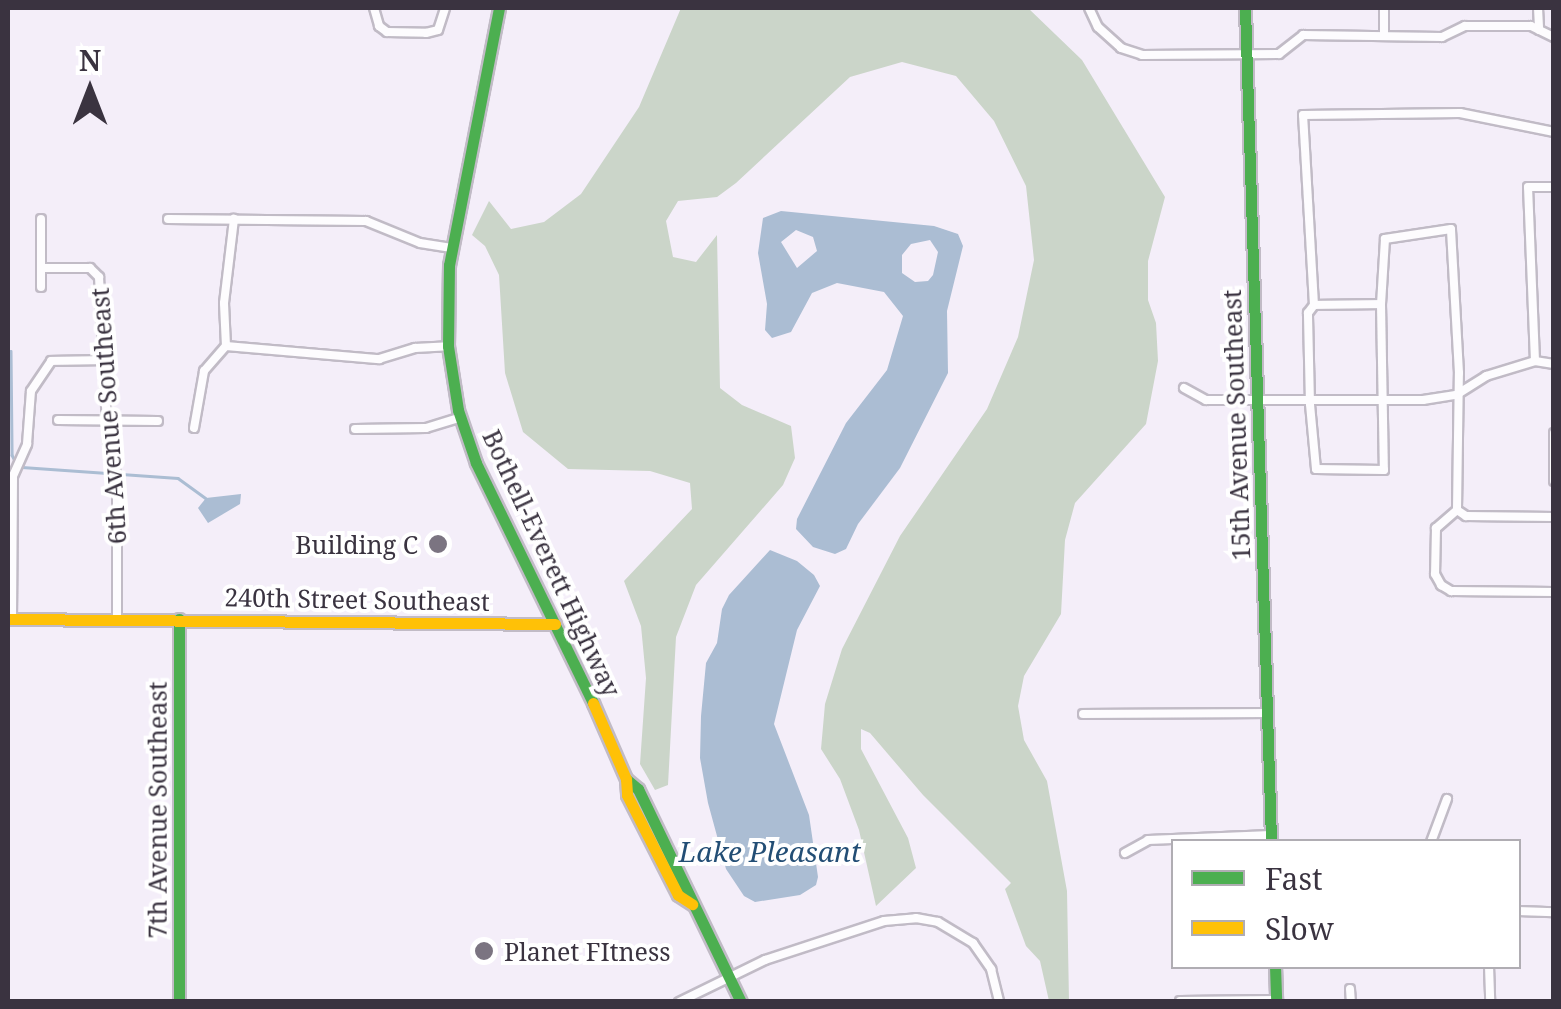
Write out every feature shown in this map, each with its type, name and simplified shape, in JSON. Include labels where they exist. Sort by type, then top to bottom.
[{"type":"street","points":[[374,8],[379,26],[387,32],[438,30],[445,8]]},
{"type":"street","name":"Bothell-Everett Highway","points":[[499,8],[452,248],[446,304],[448,346],[461,417],[476,463],[626,778],[626,794],[678,895],[692,904],[741,1002]]},
{"type":"street","points":[[1089,8],[1098,28],[1121,48],[1142,56],[1279,54],[1303,34],[1442,37],[1465,26],[1531,26],[1554,37]]},
{"type":"street","name":"15th Avenue Southeast","points":[[1245,8],[1271,838]]},
{"type":"street","points":[[1384,8],[1384,36]]},
{"type":"street","points":[[1538,8],[1538,30]]},
{"type":"street","points":[[1458,510],[1459,373],[1451,229],[1385,238],[1381,304],[1384,470],[1316,469],[1310,404],[1308,313],[1314,305],[1304,114],[1460,113],[1554,132]]},
{"type":"street","points":[[1535,361],[1528,188],[1554,186]]},
{"type":"street","points":[[41,218],[41,287]]},
{"type":"street","points":[[168,219],[366,222],[420,243],[452,248]]},
{"type":"street","points":[[194,428],[204,372],[226,346],[224,302],[234,220]]},
{"type":"street","name":"6th Avenue Southeast","points":[[41,268],[98,272],[107,420],[116,472],[117,617]]},
{"type":"street","points":[[1314,305],[1381,304]]},
{"type":"street","points":[[226,346],[379,359],[415,348],[448,346]]},
{"type":"street","points":[[10,619],[18,462],[28,436],[31,390],[52,362],[104,360]]},
{"type":"street","points":[[1184,388],[1206,400],[1383,402],[1456,395],[1486,376],[1535,361],[1554,364]]},
{"type":"street","points":[[355,429],[426,428],[461,417]]},
{"type":"street","points":[[58,420],[158,420]]},
{"type":"street","points":[[1554,433],[1554,481]]},
{"type":"street","points":[[1458,510],[1466,516],[1554,517]]},
{"type":"street","points":[[1458,510],[1436,528],[1435,574],[1441,585],[1452,591],[1554,592]]},
{"type":"street","name":"240th Street Southeast","points":[[10,619],[554,624]]},
{"type":"street","name":"7th Avenue Southeast","points":[[179,619],[180,1002]]},
{"type":"street","name":"240th Street Southeast","points":[[94,620],[159,620]]},
{"type":"street","points":[[1083,714],[1267,713]]},
{"type":"street","points":[[1432,839],[1447,799]]},
{"type":"street","points":[[1210,839],[1271,838]]},
{"type":"street","points":[[1125,853],[1148,840],[1171,840]]},
{"type":"street","points":[[1521,911],[1554,912]]},
{"type":"street","points":[[679,1002],[729,977],[884,922],[916,918],[938,922],[973,943],[991,970],[1000,1002]]},
{"type":"street","points":[[1180,1000],[1276,1001],[1275,969]]},
{"type":"street","points":[[1489,969],[1490,1002]]},
{"type":"street","points":[[1350,990],[1350,1002]]},
{"type":"shaded area","points":[[681,8],[1028,8],[1082,60],[1165,197],[1148,261],[1148,300],[1156,323],[1158,361],[1146,424],[1075,503],[1065,540],[1061,614],[1024,676],[1018,706],[1024,740],[1047,781],[1067,891],[1069,1001],[1049,1001],[1040,961],[1026,946],[1005,889],[1011,883],[923,795],[870,733],[861,729],[861,749],[908,838],[916,868],[876,906],[859,830],[840,779],[821,749],[825,704],[842,649],[900,536],[987,409],[1018,337],[1034,260],[1026,186],[994,121],[956,76],[902,62],[850,77],[736,183],[717,197],[678,201],[666,221],[673,257],[696,262],[717,235],[720,388],[742,405],[791,426],[795,458],[783,485],[696,585],[676,637],[668,785],[655,790],[640,764],[646,678],[641,626],[624,581],[692,509],[690,483],[650,471],[568,469],[523,432],[505,373],[499,275],[485,246],[472,235],[489,201],[511,229],[544,222],[581,194],[639,107]]},
{"type":"water","points":[[781,211],[934,226],[958,234],[963,246],[947,311],[948,373],[900,468],[858,524],[846,549],[835,554],[813,547],[796,529],[797,519],[846,423],[887,370],[903,316],[884,292],[837,283],[812,293],[791,332],[772,338],[765,330],[767,304],[758,253],[763,218]],"holes":[[[796,230],[813,237],[817,251],[797,268],[781,242]],[[930,240],[938,252],[933,275],[928,281],[915,282],[902,273],[902,255],[911,244]]]},
{"type":"water","points":[[241,494],[240,504],[208,523],[198,508],[206,498]]},
{"type":"water","name":"Lake Pleasant","points":[[770,550],[797,561],[814,575],[820,586],[797,630],[774,724],[809,815],[818,877],[816,885],[800,895],[755,902],[744,896],[726,869],[700,758],[701,716],[706,663],[717,643],[722,609],[729,595]]},
{"type":"waterway","points":[[11,351],[12,455],[16,463]]},
{"type":"waterway","points":[[22,467],[178,478],[206,498]]},
{"type":"traffic: fast","points":[[499,8],[449,265],[448,346],[458,410],[476,463],[593,703]]},
{"type":"traffic: fast","points":[[1245,8],[1271,839]]},
{"type":"traffic: fast","points":[[179,619],[179,1002]]},
{"type":"traffic: fast","points":[[626,779],[638,789],[741,1002]]},
{"type":"traffic: fast","points":[[1275,969],[1276,1002]]},
{"type":"traffic: slow","points":[[8,619],[555,624]]},
{"type":"traffic: slow","points":[[593,703],[626,779],[627,795],[678,895],[692,904]]},
{"type":"place","name":"Building C","points":[[438,544]]},
{"type":"place","name":"Planet FItness","points":[[484,951]]}]
